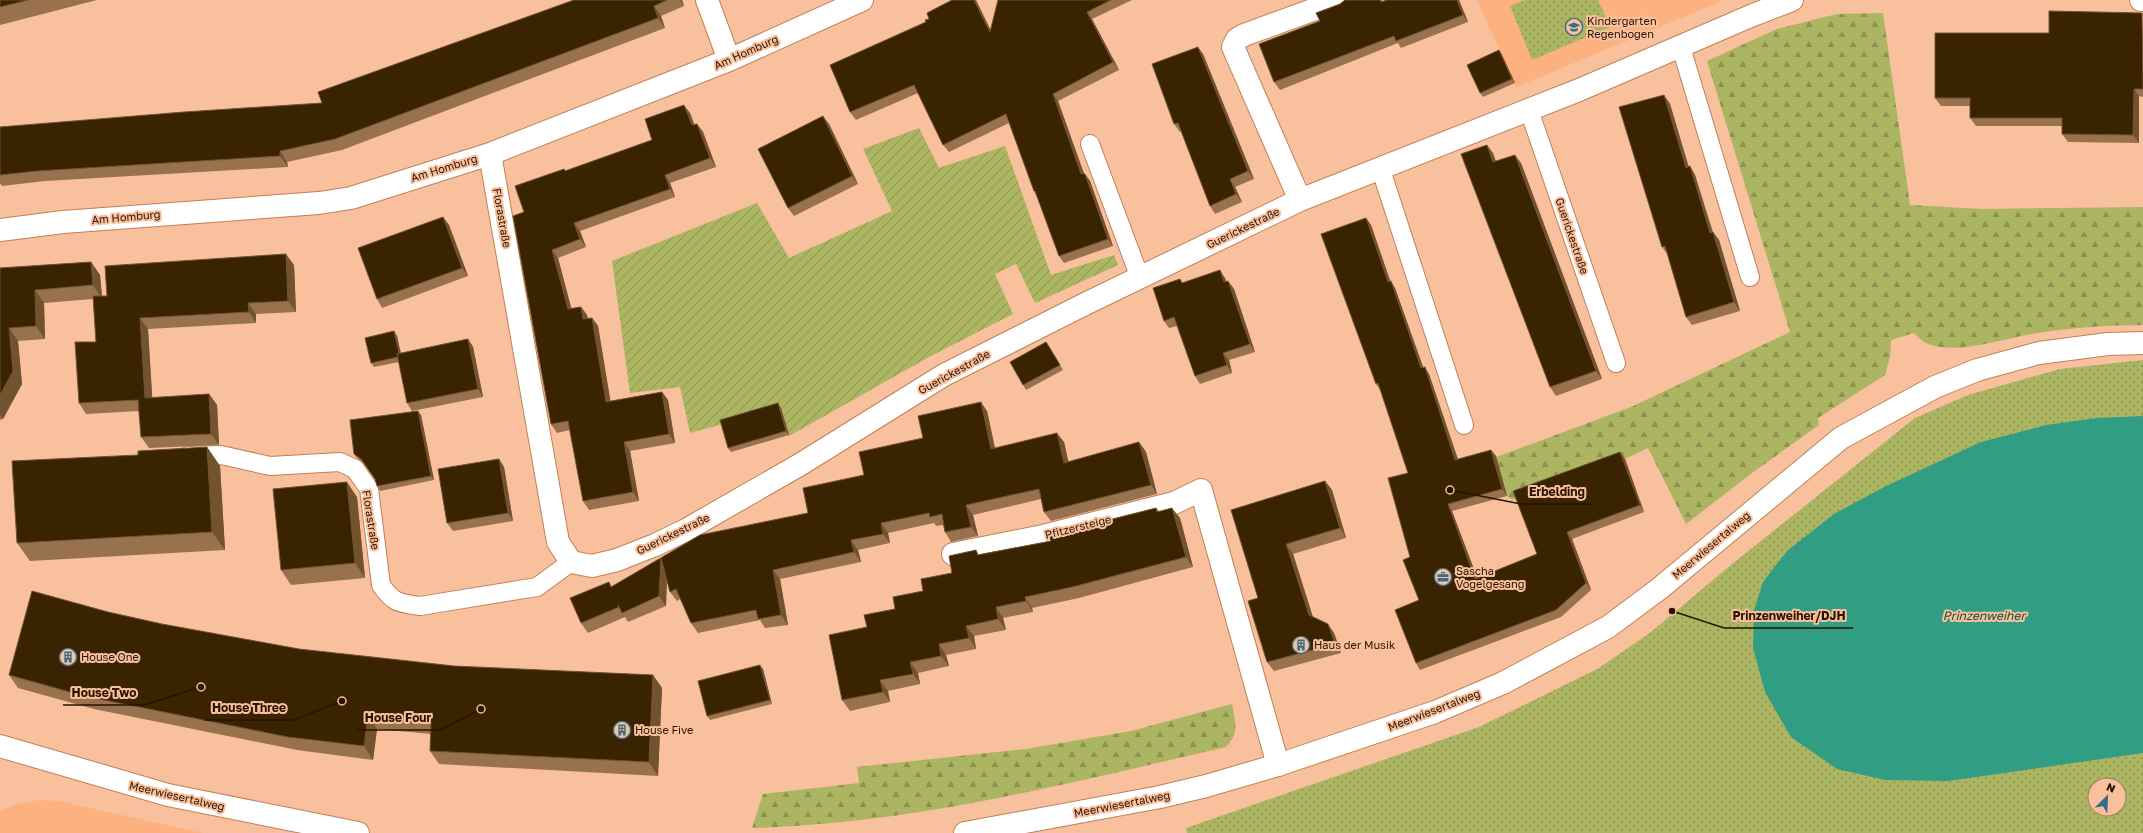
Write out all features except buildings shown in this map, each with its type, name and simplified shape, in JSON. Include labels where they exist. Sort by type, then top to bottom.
[{"type":"street","points":[[707,0],[729,60]]},
{"type":"street","name":"Am Homburg","points":[[0,230],[63,222],[351,198],[490,154],[729,60],[862,0]]},
{"type":"street","points":[[1300,200],[1233,48],[1237,39],[1244,35],[1340,0]]},
{"type":"street","name":"Guerickestraße","points":[[571,562],[592,566],[617,560],[655,545],[686,530],[801,464],[944,375],[1300,200],[1381,170],[1529,110],[1681,47],[1754,14],[1792,0]]},
{"type":"street","name":"Florastraße","points":[[490,154],[558,542],[571,562]]},
{"type":"street","name":"Meerwiesertalweg","points":[[965,833],[1160,797],[1278,765],[1434,712],[1503,683],[1608,627],[1659,589],[1841,438],[1935,387],[1977,370],[2039,353],[2108,344],[2143,344]]},
{"type":"street","name":"Pfitzersteige","points":[[953,554],[1043,536],[1174,503],[1201,490],[1278,765]]},
{"type":"street","name":"Meerwiesertalweg","points":[[0,746],[168,795],[358,833]]},
{"type":"lane","points":[[1681,47],[1750,277]]},
{"type":"lane","name":"Guerickestraße","points":[[1529,110],[1616,363]]},
{"type":"lane","points":[[1090,144],[1140,278]]},
{"type":"lane","points":[[1381,170],[1464,425]]},
{"type":"lane","name":"Florastraße","points":[[175,457],[221,454],[270,466],[340,462],[355,469],[369,489],[381,585],[390,598],[400,603],[420,606],[538,587],[571,562]]},
{"type":"shaded area","name":"Kindergarten Regenbogen","points":[[1477,0],[1724,0],[1516,87]]},
{"type":"shaded area","points":[[39,800],[59,801],[203,833],[0,833],[0,811],[17,804]]},
{"type":"green space","points":[[1525,0],[1598,0],[1610,27],[1532,60],[1510,6]]},
{"type":"green space","points":[[1883,13],[1910,205],[1981,209],[2143,207],[2143,325],[2101,326],[2059,330],[2031,334],[1974,346],[1951,348],[1926,343],[1914,333],[1891,340],[1890,357],[1885,375],[1818,418],[1819,425],[1752,473],[1686,524],[1648,448],[1625,459],[1512,500],[1507,496],[1496,457],[1631,407],[1790,332],[1707,61],[1777,29],[1837,14]]},
{"type":"green space","points":[[919,128],[939,168],[1005,146],[1051,275],[1114,255],[1118,265],[1035,303],[1016,264],[995,274],[1013,314],[929,357],[789,436],[781,408],[690,433],[680,387],[630,393],[612,261],[757,203],[789,258],[892,211],[863,149]]},
{"type":"green space","points":[[2143,360],[2143,833],[1187,833],[1186,828],[1479,727],[1599,668],[1651,632],[1731,565],[1915,418],[1968,395],[2060,369]]},
{"type":"green space","points":[[1232,704],[1235,732],[1226,747],[991,800],[872,819],[812,825],[752,828],[763,794],[859,783],[857,767],[1026,749],[1131,731]]},
{"type":"water","name":"Prinzenweiher","points":[[2143,416],[2143,753],[1948,781],[1885,780],[1837,769],[1791,737],[1765,692],[1753,648],[1754,610],[1763,582],[1787,551],[1834,514],[1884,487],[1981,442],[2046,425],[2097,418]]},
{"type":"place","name":"Kindergarten Regenbogen","points":[[1574,27]]},
{"type":"place","name":"Erbelding","points":[[1450,490]]},
{"type":"place","name":"Sascha Vogelgesang","points":[[1443,577]]},
{"type":"place","name":"Prinzenweiher/DJH","points":[[1672,611]]},
{"type":"place","name":"Haus der Musik","points":[[1301,645]]},
{"type":"place","name":"House One","points":[[68,657]]},
{"type":"place","name":"House Two","points":[[201,687]]},
{"type":"place","name":"House Three","points":[[342,701]]},
{"type":"place","name":"House Four","points":[[481,709]]},
{"type":"place","name":"House Five","points":[[622,730]]}]
